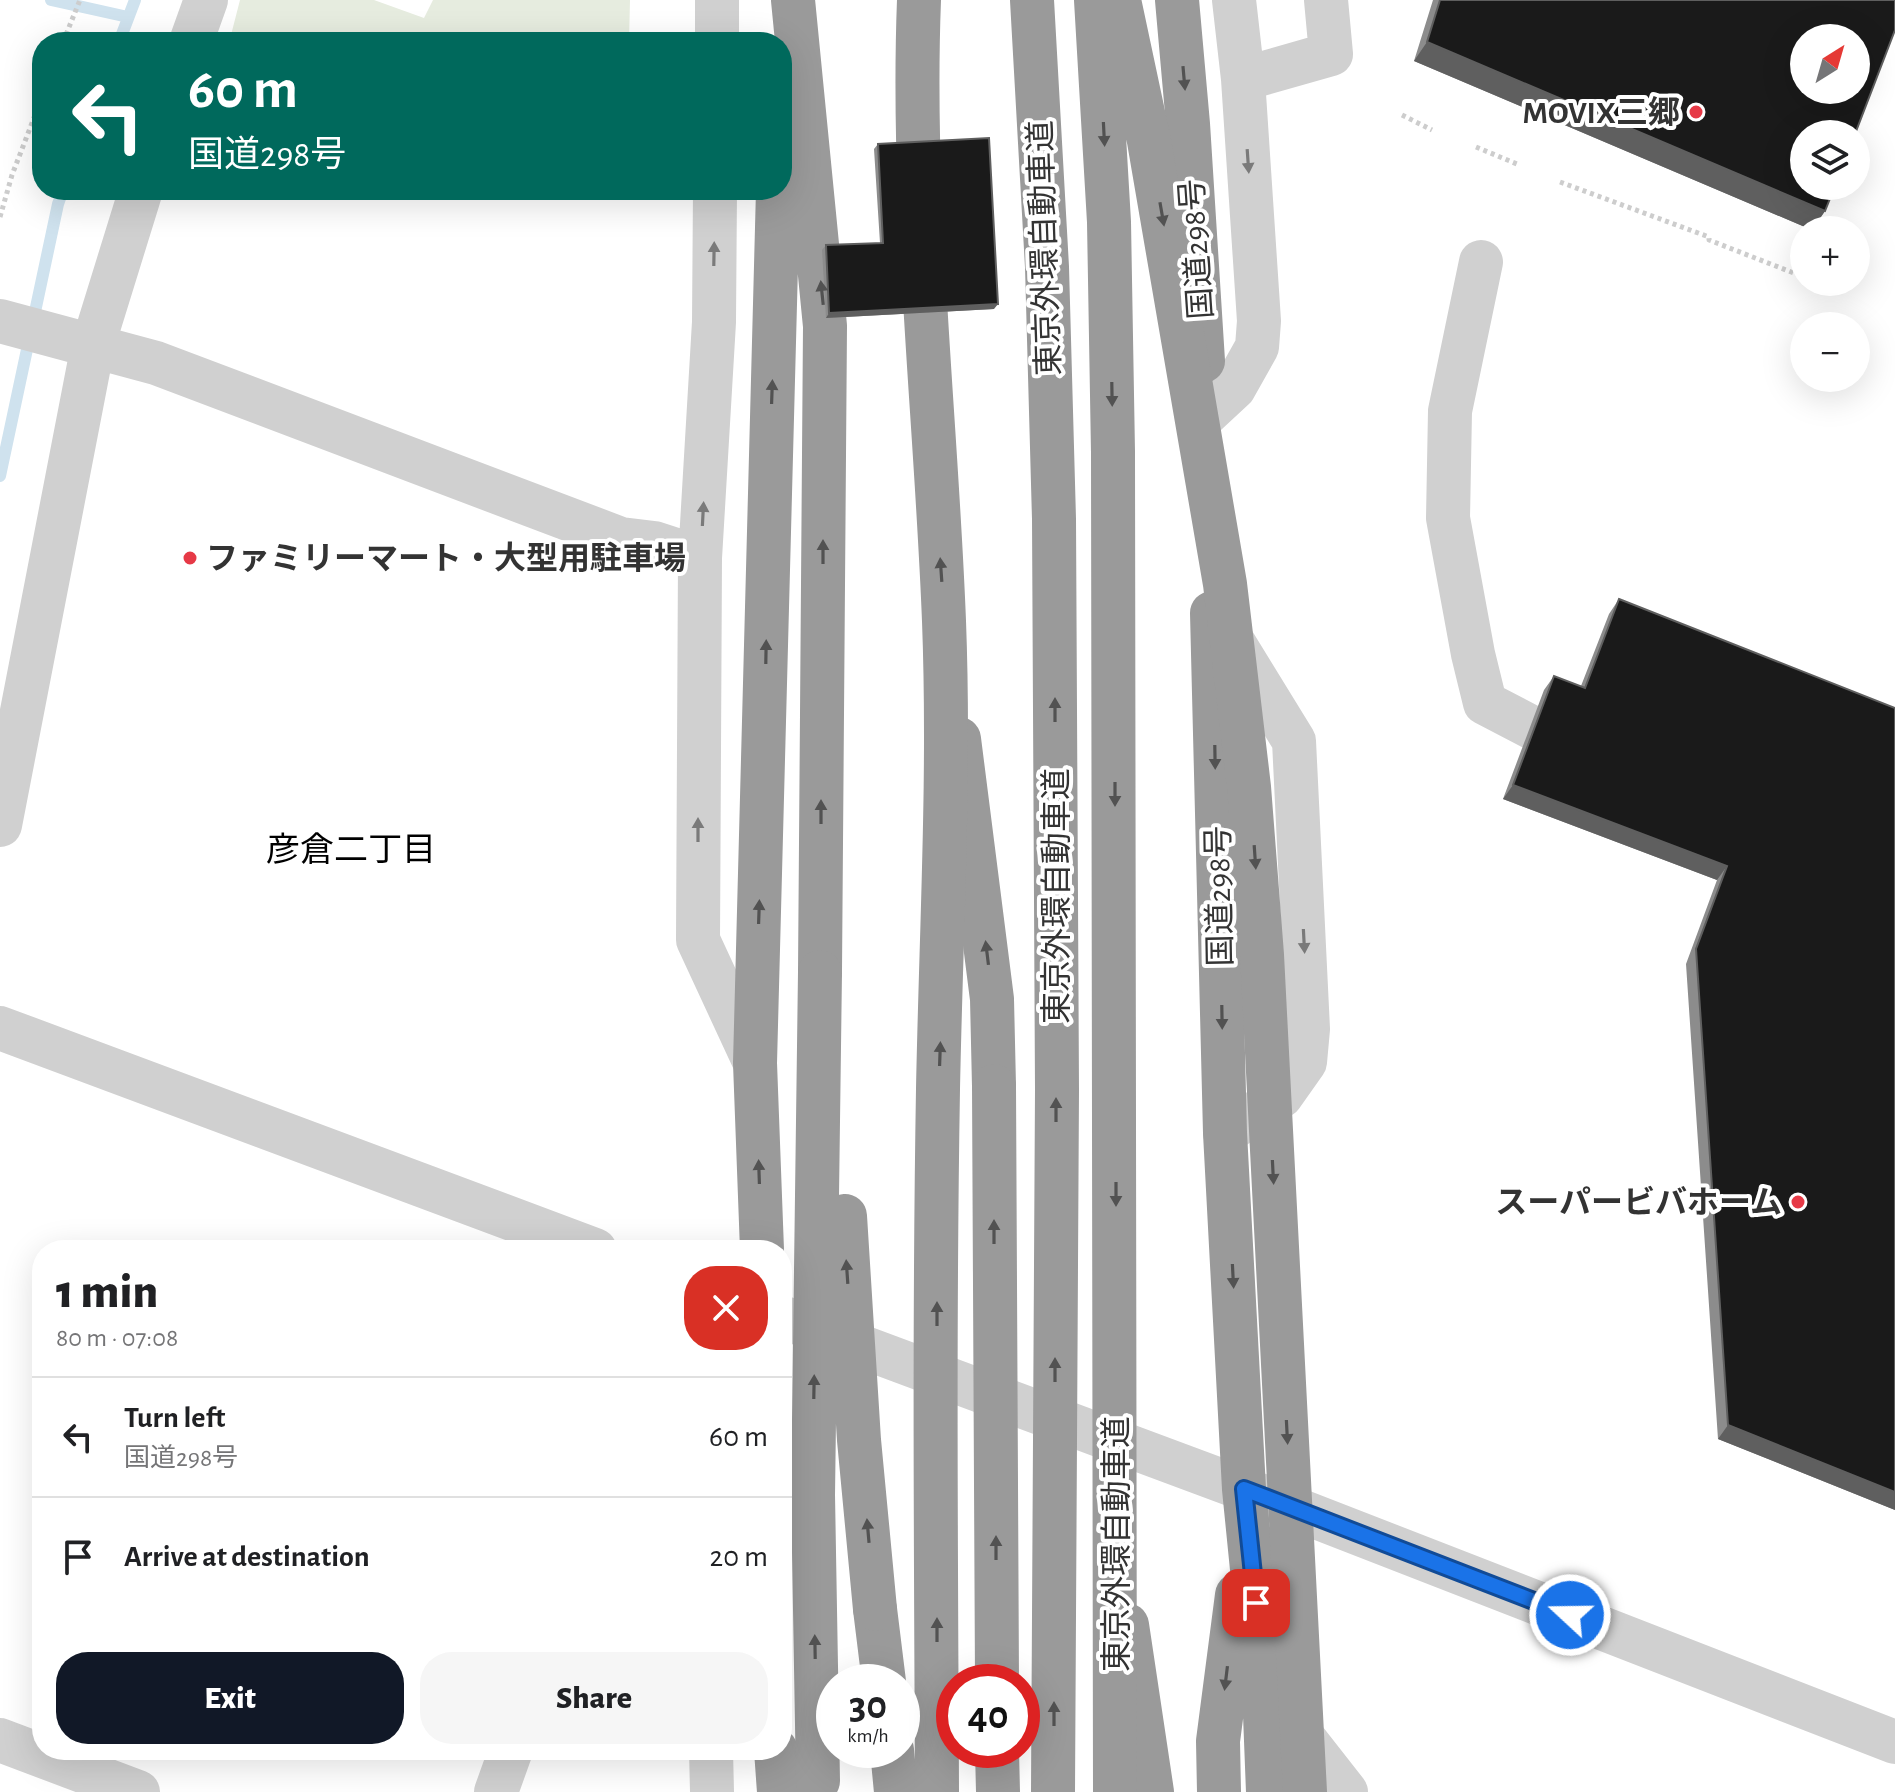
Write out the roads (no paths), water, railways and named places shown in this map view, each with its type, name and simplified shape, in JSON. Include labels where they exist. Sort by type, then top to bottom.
[{"type":"highway","points":[[783,32],[784,0]]},
{"type":"highway","points":[[793,0],[825,326],[820,890],[831,972],[845,1252],[861,1456],[882,1664]]},
{"type":"highway","points":[[919,0],[917,50],[924,262],[944,622],[945,881],[938,1154],[937,1792]]},
{"type":"highway","name":"東京外環自動車道","points":[[1032,0],[1047,267],[1054,519],[1057,1090],[1053,1792]]},
{"type":"highway","name":"東京外環自動車道","points":[[1096,0],[1109,222],[1113,452],[1115,1792]]},
{"type":"highway","points":[[1119,0],[1149,141],[1225,584],[1249,787],[1262,955],[1305,1792]]},
{"type":"highway","name":"国道298号","points":[[1177,0],[1206,414],[1225,1133],[1246,1504],[1264,1689],[1268,1792]]},
{"type":"highway","points":[[762,1240],[755,1063],[778,200]]},
{"type":"highway","points":[[944,622],[992,999],[997,1664]]},
{"type":"highway","points":[[818,1792],[813,1495],[831,972]]},
{"type":"highway","points":[[1219,1792],[1218,1741],[1246,1504]]},
{"type":"highway","points":[[1115,1547],[1152,1792]]},
{"type":"highway","points":[[777,1760],[779,1792]]},
{"type":"highway","points":[[894,1768],[896,1792]]},
{"type":"highway","points":[[997,1768],[998,1792]]},
{"type":"street","points":[[195,32],[206,0]]},
{"type":"street","points":[[717,0],[717,32]]},
{"type":"street","points":[[1206,414],[1234,388],[1257,347],[1259,321],[1243,79],[1234,0]]},
{"type":"street","points":[[1243,79],[1306,22]]},
{"type":"street","points":[[0,825],[93,345],[138,200]]},
{"type":"street","points":[[715,200],[714,322],[700,558],[698,940],[755,1063]]},
{"type":"street","points":[[1481,262],[1450,411],[1448,518],[1485,703],[1531,727]]},
{"type":"street","points":[[0,321],[156,363],[621,539],[654,543],[700,558]]},
{"type":"street","points":[[1212,607],[1294,741],[1308,1029],[1305,1062],[1281,1096],[1225,1133]]},
{"type":"street","points":[[0,1028],[567,1240]]},
{"type":"street","points":[[792,1321],[1246,1504],[1895,1742]]},
{"type":"street","points":[[1264,1689],[1346,1792]]},
{"type":"street","points":[[0,1740],[32,1752]]},
{"type":"street","points":[[53,1760],[138,1792]]},
{"type":"street","points":[[496,1792],[507,1760]]},
{"type":"street","points":[[711,1760],[712,1792]]},
{"type":"waterway","points":[[51,0],[128,17]]},
{"type":"waterway","points":[[123,32],[135,0]]},
{"type":"waterway","points":[[0,476],[59,200]]},
{"type":"place","name":"MOVIX三郷","points":[[1696,112]]},
{"type":"place","name":"ファミリーマート・大型用駐車場","points":[[190,558]]},
{"type":"place","name":"スーパービバホーム","points":[[1798,1202]]},
{"type":"district","name":"彦倉二丁目","points":[[351,849]]}]
